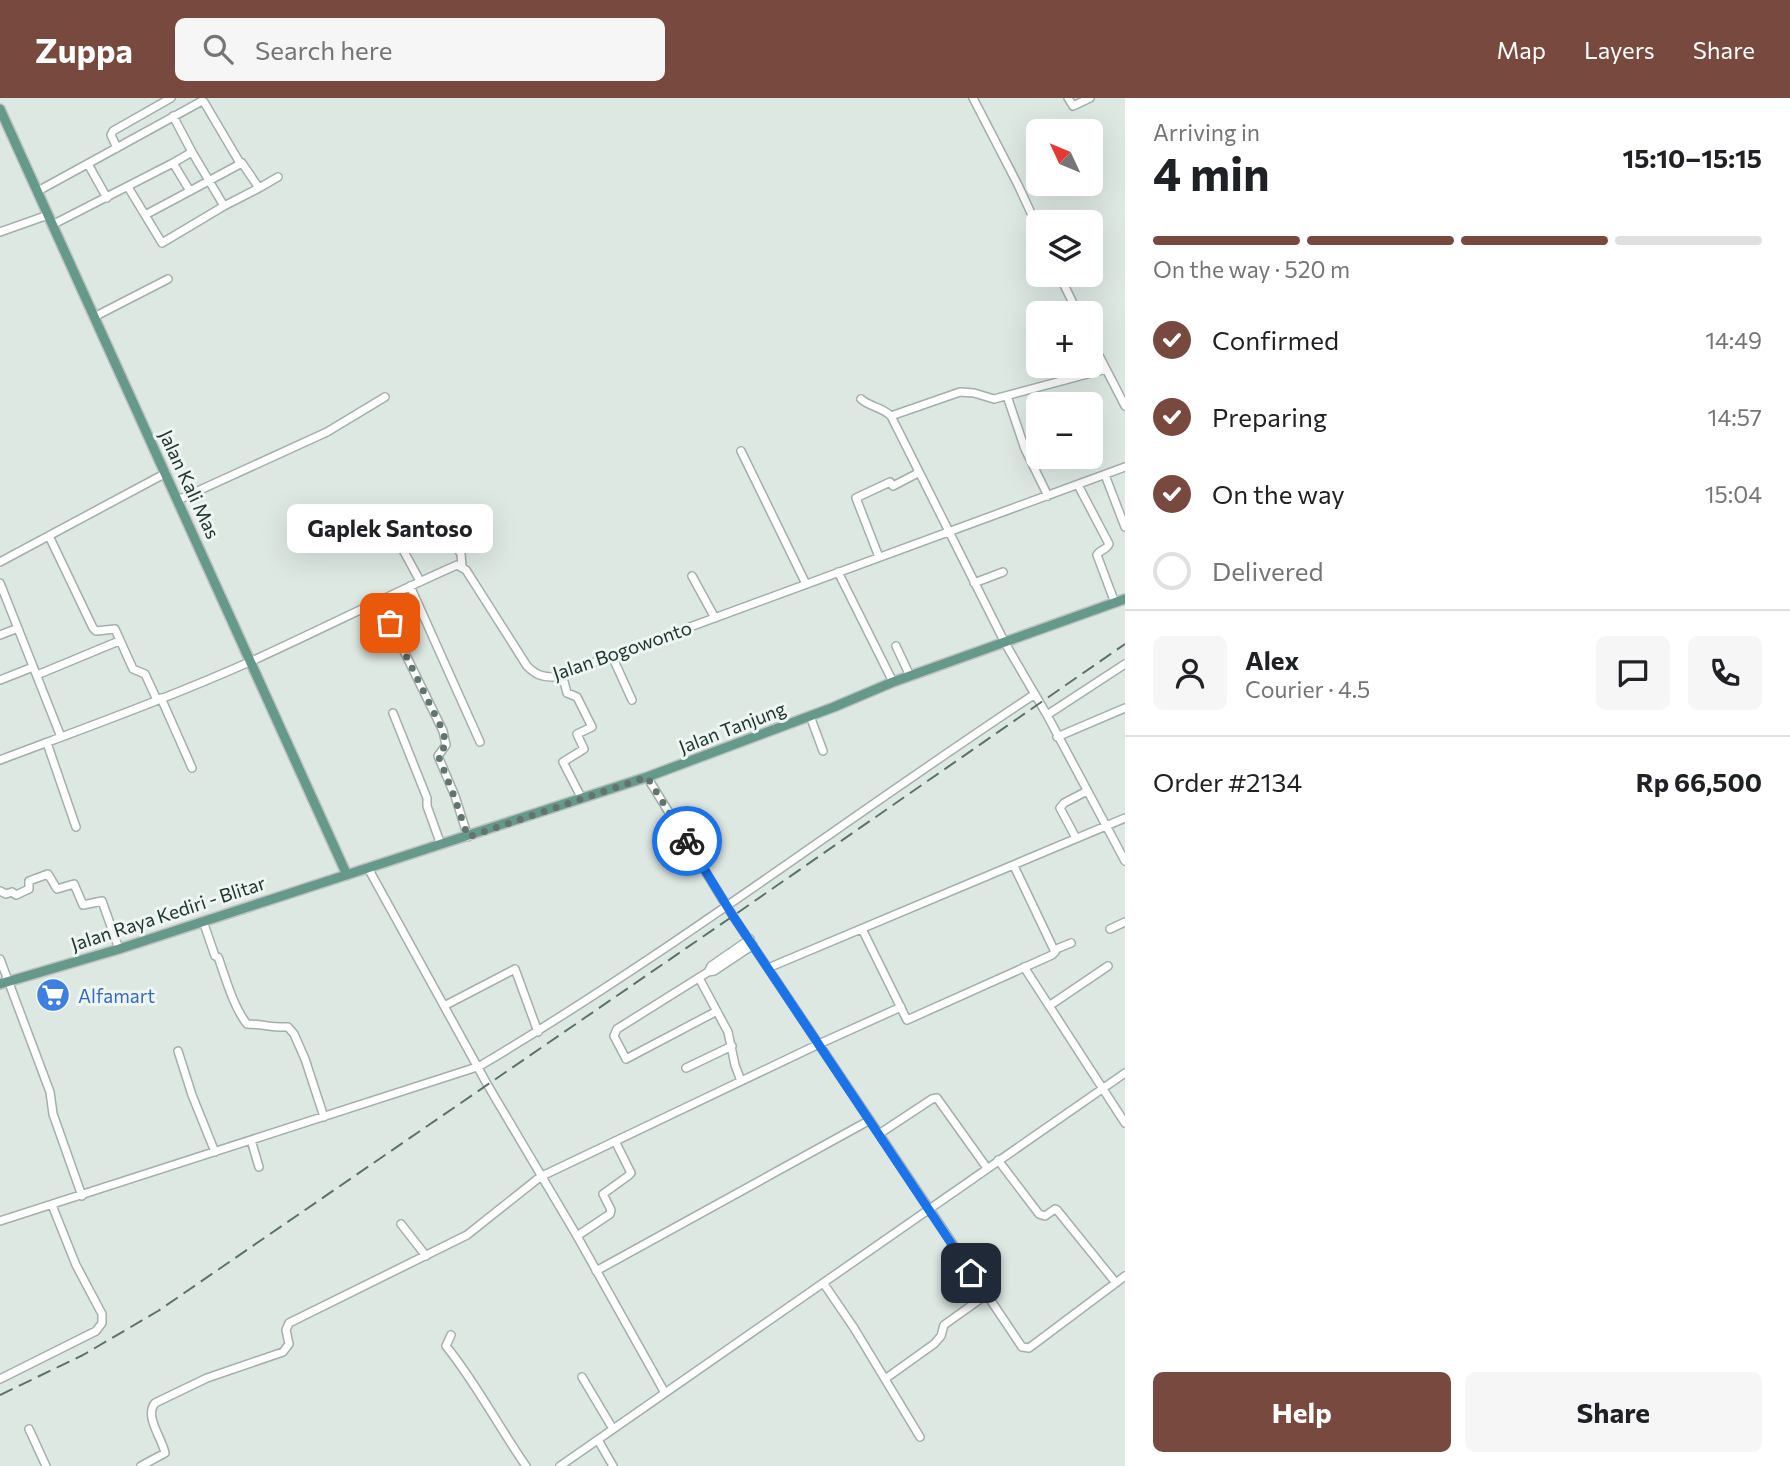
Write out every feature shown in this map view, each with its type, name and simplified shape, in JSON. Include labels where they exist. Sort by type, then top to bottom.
[{"type":"main road","name":"Jalan Kali Mas","points":[[0,109],[347,875]]},
{"type":"main road","name":"Jalan Tanjung","points":[[347,875],[647,777],[893,682],[1120,601]]},
{"type":"main road","name":"Jalan Raya Kediri - Blitar","points":[[4,982],[120,949],[347,875]]},
{"type":"street","points":[[117,148],[111,135],[113,131],[171,98]]},
{"type":"street","points":[[974,98],[1030,210]]},
{"type":"street","points":[[1068,98],[1073,106],[1090,98]]},
{"type":"street","points":[[38,191],[173,116],[204,102],[240,163],[244,164],[259,188]]},
{"type":"street","points":[[173,116],[223,206]]},
{"type":"street","points":[[52,225],[192,152]]},
{"type":"street","points":[[173,163],[190,191]]},
{"type":"street","points":[[145,215],[240,163]]},
{"type":"street","points":[[88,164],[107,198]]},
{"type":"street","points":[[128,187],[162,243],[278,177]]},
{"type":"street","points":[[0,232],[48,215]]},
{"type":"street","points":[[94,317],[168,279]]},
{"type":"street","points":[[1103,363],[1125,406]]},
{"type":"street","points":[[891,416],[960,392],[994,399],[1106,369]]},
{"type":"street","points":[[1007,396],[1025,449],[1048,495]]},
{"type":"street","points":[[178,500],[327,432],[385,397]]},
{"type":"street","points":[[861,399],[891,416],[1005,643],[1125,861]]},
{"type":"street","points":[[741,451],[806,584]]},
{"type":"street","name":"Jalan Bogowonto","points":[[462,566],[527,666],[534,674],[554,677],[1125,467]]},
{"type":"street","points":[[0,562],[166,473]]},
{"type":"street","points":[[879,557],[856,498],[890,482],[893,486],[918,473]]},
{"type":"street","points":[[1105,475],[1123,513],[1121,517],[1125,527]]},
{"type":"street","points":[[1078,485],[1109,544],[1097,555],[1120,601]]},
{"type":"street","points":[[0,760],[251,661],[420,581],[457,565],[462,566],[461,554],[443,526]]},
{"type":"street","points":[[49,536],[93,628],[96,631],[115,629],[133,669],[145,674],[159,699],[192,768]]},
{"type":"street","points":[[402,548],[420,581]]},
{"type":"street","points":[[838,572],[893,682]]},
{"type":"street","points":[[974,583],[1003,572]]},
{"type":"street","points":[[692,576],[715,618]]},
{"type":"street","points":[[0,583],[61,737]]},
{"type":"street","points":[[410,586],[480,741]]},
{"type":"street","points":[[380,602],[443,731],[446,745],[438,755],[468,837]]},
{"type":"street","points":[[0,635],[18,628]]},
{"type":"street","points":[[37,675],[119,641]]},
{"type":"street","points":[[896,646],[910,676]]},
{"type":"street","points":[[612,656],[632,700]]},
{"type":"street","points":[[1047,715],[1125,664]]},
{"type":"street","points":[[0,680],[33,667]]},
{"type":"street","points":[[562,674],[567,693],[577,697],[592,727],[577,734],[584,749],[563,762],[582,799]]},
{"type":"street","points":[[0,1221],[478,1067],[637,968],[1035,694]]},
{"type":"street","points":[[1057,737],[1125,708]]},
{"type":"street","points":[[393,713],[441,845]]},
{"type":"street","points":[[810,716],[823,751]]},
{"type":"street","points":[[47,743],[76,827]]},
{"type":"street","points":[[647,777],[727,906],[1020,1345],[1026,1349],[1125,1276]]},
{"type":"street","points":[[1076,838],[1060,808],[1087,791]]},
{"type":"street","points":[[768,968],[1125,818]]},
{"type":"street","points":[[1014,866],[1055,950]]},
{"type":"street","points":[[368,868],[540,1177],[577,1236],[665,1392]]},
{"type":"street","points":[[0,891],[16,895],[29,890],[29,881],[48,874],[57,889],[74,884],[83,905],[102,901],[120,949]]},
{"type":"street","points":[[202,921],[247,1024],[288,1027],[294,1034],[324,1117]]},
{"type":"street","points":[[1110,929],[1125,922]]},
{"type":"street","points":[[862,929],[907,1020],[1052,956],[1055,950],[1071,943]]},
{"type":"street","points":[[717,1011],[629,1058],[622,1054],[614,1036],[617,1029],[751,942]]},
{"type":"street","points":[[0,960],[4,982],[50,1092],[53,1114],[82,1196]]},
{"type":"street","points":[[1049,1006],[1108,966]]},
{"type":"street","points":[[1024,967],[1125,1123]]},
{"type":"street","points":[[444,1006],[515,969],[538,1032]]},
{"type":"street","points":[[699,978],[728,1032],[741,1081]]},
{"type":"street","points":[[141,1466],[165,1453],[151,1415],[151,1408],[155,1403],[207,1378],[283,1352],[289,1344],[286,1330],[289,1323],[474,1231],[540,1177],[901,1007]]},
{"type":"street","points":[[686,1068],[732,1046]]},
{"type":"street","points":[[178,1051],[215,1152]]},
{"type":"street","points":[[560,1466],[1125,1073]]},
{"type":"street","points":[[879,1134],[937,1098],[987,1168]]},
{"type":"street","points":[[596,1271],[870,1120]]},
{"type":"street","points":[[251,1140],[259,1167]]},
{"type":"street","points":[[577,1236],[610,1214],[611,1210],[603,1194],[631,1172],[615,1141]]},
{"type":"street","points":[[998,1160],[1039,1214],[1044,1217],[1055,1209],[1059,1211],[1116,1283]]},
{"type":"street","points":[[0,1379],[96,1331],[102,1323],[99,1308],[76,1265],[52,1205]]},
{"type":"street","points":[[401,1224],[426,1256]]},
{"type":"street","points":[[824,1284],[920,1437]]},
{"type":"street","points":[[885,1379],[934,1344],[941,1336],[944,1325],[986,1295]]},
{"type":"street","points":[[451,1335],[446,1346],[466,1372],[526,1466]]},
{"type":"street","points":[[582,1377],[613,1429]]},
{"type":"street","points":[[29,1429],[46,1466]]},
{"type":"street","points":[[598,1440],[613,1466]]},
{"type":"railway","points":[[0,1395],[83,1355],[158,1311],[1125,644]]},
{"type":"way so far","points":[[390,623],[443,731],[446,745],[438,755],[468,837],[647,777],[687,841]]},
{"type":"place","name":"Gaplek Santoso","points":[[390,623]]},
{"type":"place","name":"Alfamart","points":[[53,995]]},
{"type":"route","points":[[687,841],[733,916],[971,1273]]}]
